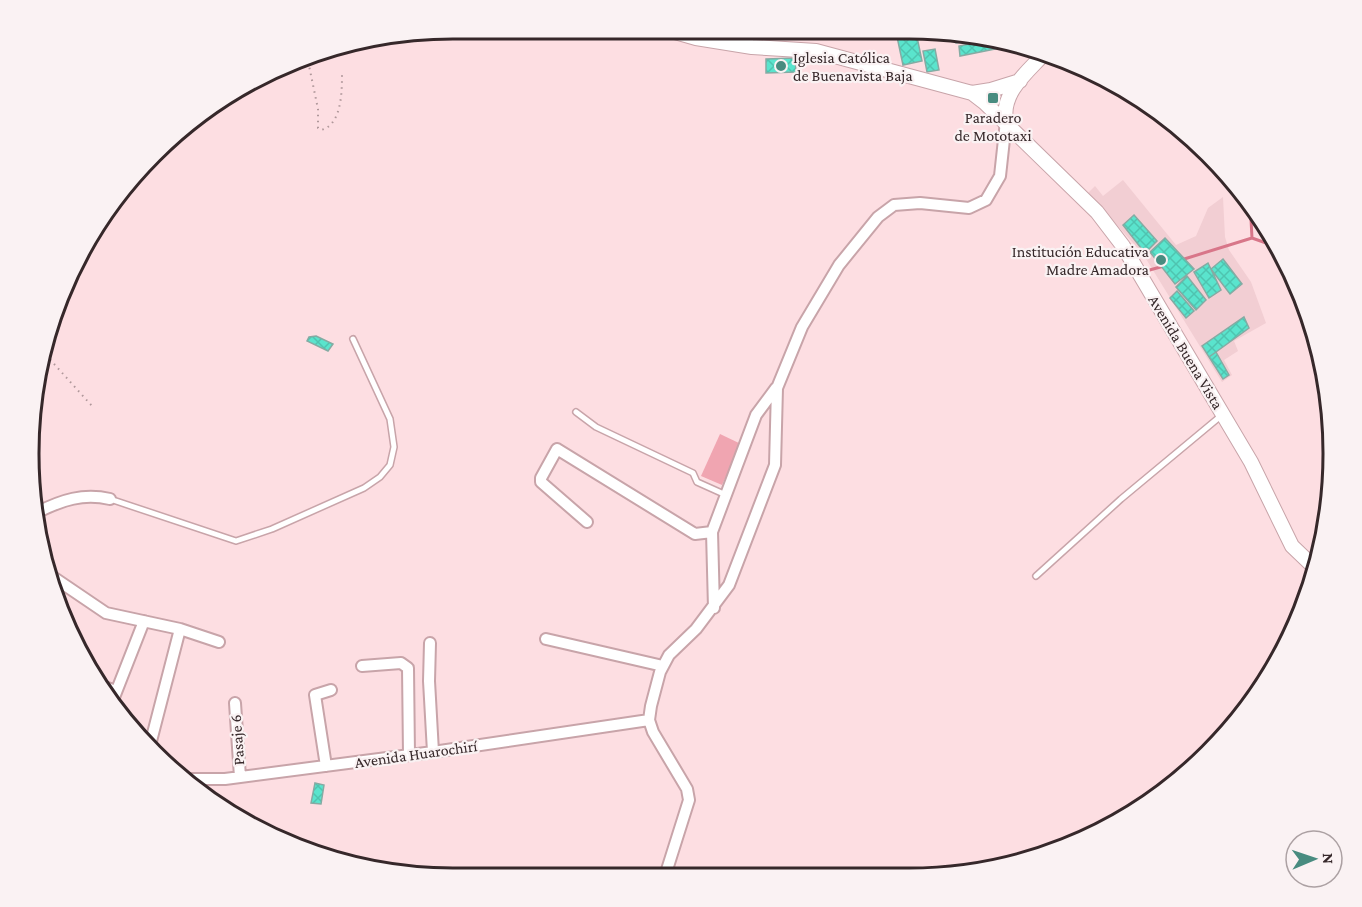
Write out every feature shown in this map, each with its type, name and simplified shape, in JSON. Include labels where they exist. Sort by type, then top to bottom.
[{"type":"street","name":"Avenida Buena Vista","points":[[702,39],[752,47],[816,51],[972,93],[1006,122],[1097,212],[1123,246],[1224,414],[1251,462],[1292,546],[1309,562]]},
{"type":"street","points":[[714,608],[712,532],[756,414],[777,388],[802,327],[840,266],[878,217],[894,205],[920,203],[969,208],[986,200],[1000,176],[1008,99],[1039,60]]},
{"type":"street","points":[[972,93],[1020,81]]},
{"type":"street","points":[[668,868],[689,800],[687,789],[649,720],[663,666],[669,655],[714,608],[729,585],[775,465],[777,388]]},
{"type":"street","points":[[587,522],[541,482],[557,449],[695,534],[712,532]]},
{"type":"street","points":[[43,509],[60,501],[92,495],[110,499]]},
{"type":"street","points":[[59,581],[106,613],[180,629],[219,642]]},
{"type":"street","points":[[116,694],[144,621]]},
{"type":"street","points":[[152,738],[180,629]]},
{"type":"street","points":[[546,639],[663,666]]},
{"type":"street","points":[[430,643],[429,681],[433,752]]},
{"type":"street","points":[[362,666],[401,663],[408,668],[409,755]]},
{"type":"street","points":[[326,766],[315,695],[330,690]]},
{"type":"street","name":"Pasaje 6","points":[[235,703],[240,777]]},
{"type":"street","name":"Avenida Huarochirí","points":[[197,778],[240,777],[326,766],[649,720]]},
{"type":"lane","points":[[110,499],[236,541],[272,529],[372,482],[390,465],[394,447],[390,419],[353,339]]},
{"type":"lane","points":[[576,412],[596,427],[693,473],[697,482],[726,495]]},
{"type":"lane","points":[[1036,576],[1121,499],[1224,414]]},
{"type":"path","points":[[309,65],[318,109],[318,128],[321,130],[331,125],[338,110],[342,73]]},
{"type":"path","points":[[50,359],[92,406]]},
{"type":"shaded area","points":[[1123,180],[1176,245],[1196,236],[1208,208],[1223,197],[1225,237],[1229,250],[1251,282],[1266,323],[1234,341],[1238,351],[1224,360],[1232,375],[1222,382],[1143,254],[1088,193],[1095,186],[1103,196]]},
{"type":"shaded area","points":[[720,434],[741,444],[722,485],[701,476]]},
{"type":"building","points":[[897,39],[918,39],[922,61],[903,65]]},
{"type":"building","points":[[969,44],[997,49],[960,56],[959,46]]},
{"type":"building","points":[[935,49],[939,70],[927,72],[923,51]]},
{"type":"building","name":"Iglesia Católica de Buenavista Baja","points":[[795,58],[796,72],[766,73],[766,59]]},
{"type":"building","points":[[1134,215],[1157,241],[1145,253],[1123,225]]},
{"type":"building","points":[[1165,238],[1194,269],[1175,284],[1150,252]]},
{"type":"building","points":[[1223,259],[1242,284],[1230,294],[1211,269]]},
{"type":"building","points":[[1208,263],[1221,290],[1209,298],[1194,272]]},
{"type":"building","points":[[1187,276],[1206,300],[1196,310],[1176,287]]},
{"type":"building","points":[[1177,291],[1194,311],[1186,318],[1170,298]]},
{"type":"building","points":[[1244,317],[1249,328],[1209,357],[1202,346]]},
{"type":"building","points":[[316,336],[333,344],[328,351],[307,341],[309,337]]},
{"type":"building","points":[[1216,352],[1229,375],[1223,379],[1209,357]]},
{"type":"building","points":[[315,783],[324,785],[321,804],[311,803]]},
{"type":"waterway","points":[[1181,260],[1252,238],[1251,220]]},
{"type":"waterway","points":[[1252,238],[1265,243]]},
{"type":"waterway","points":[[1143,267],[1146,271],[1164,266]]},
{"type":"place","name":"Iglesia Católica de Buenavista Baja","points":[[781,66]]},
{"type":"place","name":"Paradero de Mototaxi","points":[[993,98]]},
{"type":"place","name":"Institución Educativa Madre Amadora","points":[[1161,260]]}]
